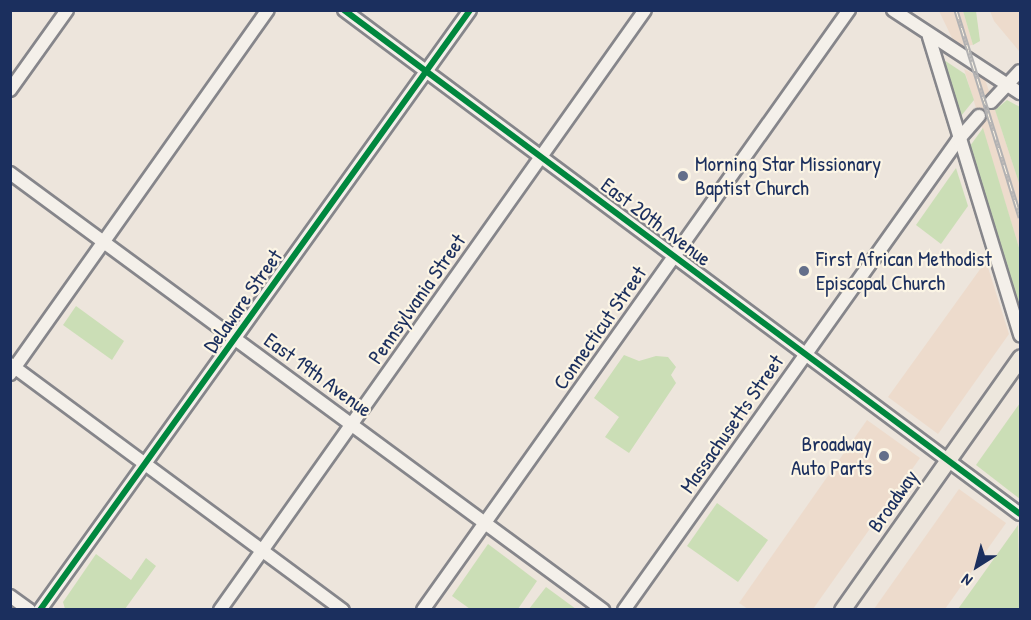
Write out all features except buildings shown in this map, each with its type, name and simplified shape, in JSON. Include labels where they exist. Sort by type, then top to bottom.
[{"type":"main road","name":"Broadway","points":[[842,609],[1020,358]]},
{"type":"street","points":[[10,90],[67,10]]},
{"type":"street","points":[[268,10],[12,369],[147,464],[343,609]]},
{"type":"street","name":"East 20th Avenue","points":[[344,10],[1020,514]]},
{"type":"street","name":"Delaware Street","points":[[40,609],[147,464],[470,10]]},
{"type":"street","name":"Pennsylvania Street","points":[[220,609],[645,10]]},
{"type":"street","name":"Connecticut Street","points":[[423,609],[849,10]]},
{"type":"street","points":[[893,10],[929,37],[1020,93]]},
{"type":"street","points":[[929,37],[958,140],[1020,335]]},
{"type":"street","points":[[991,102],[1010,86],[1020,71]]},
{"type":"street","name":"Massachusetts Street","points":[[624,609],[958,140],[979,116]]},
{"type":"street","name":"East 19th Avenue","points":[[10,173],[603,609]]},
{"type":"street","points":[[10,596],[29,609]]},
{"type":"shaded area","points":[[939,11],[963,11],[973,45],[963,46],[953,40]]},
{"type":"shaded area","points":[[990,11],[1020,11],[1019,51],[994,21]]},
{"type":"shaded area","points":[[964,69],[985,79],[1020,186],[1020,251]]},
{"type":"shaded area","points":[[986,261],[1009,334],[938,434],[888,397]]},
{"type":"shaded area","points":[[867,420],[920,458],[813,609],[748,609],[739,603]]},
{"type":"shaded area","points":[[959,489],[1006,523],[945,609],[874,609]]},
{"type":"green space","points":[[963,11],[976,11],[980,41],[973,45]]},
{"type":"green space","points":[[944,60],[965,74],[974,100],[961,116]]},
{"type":"green space","points":[[1007,100],[1020,107],[1020,186],[995,110]]},
{"type":"green space","points":[[983,128],[1020,251],[1020,307],[970,146]]},
{"type":"green space","points":[[956,168],[968,206],[941,244],[916,225]]},
{"type":"green space","points":[[76,306],[124,341],[112,360],[63,325]]},
{"type":"green space","points":[[624,355],[639,361],[656,356],[668,357],[676,367],[671,375],[676,383],[629,453],[605,437],[619,417],[594,398]]},
{"type":"green space","points":[[1020,403],[1020,499],[976,465]]},
{"type":"green space","points":[[717,503],[768,540],[738,582],[687,546]]},
{"type":"green space","points":[[1018,525],[1020,609],[958,609]]},
{"type":"green space","points":[[488,544],[537,581],[518,609],[470,609],[452,596]]},
{"type":"green space","points":[[96,554],[131,580],[146,558],[156,566],[125,609],[65,609],[63,602]]},
{"type":"green space","points":[[546,587],[576,609],[529,609]]},
{"type":"railway","points":[[956,10],[1020,217]]},
{"type":"cycle path","points":[[344,10],[1020,514]]},
{"type":"cycle path","points":[[40,610],[470,10]]},
{"type":"place","name":"Morning Star Missionary Baptist Church","points":[[683,176]]},
{"type":"place","name":"First African Methodist Episcopal Church","points":[[804,271]]},
{"type":"place","name":"Broadway Auto Parts","points":[[884,456]]}]
